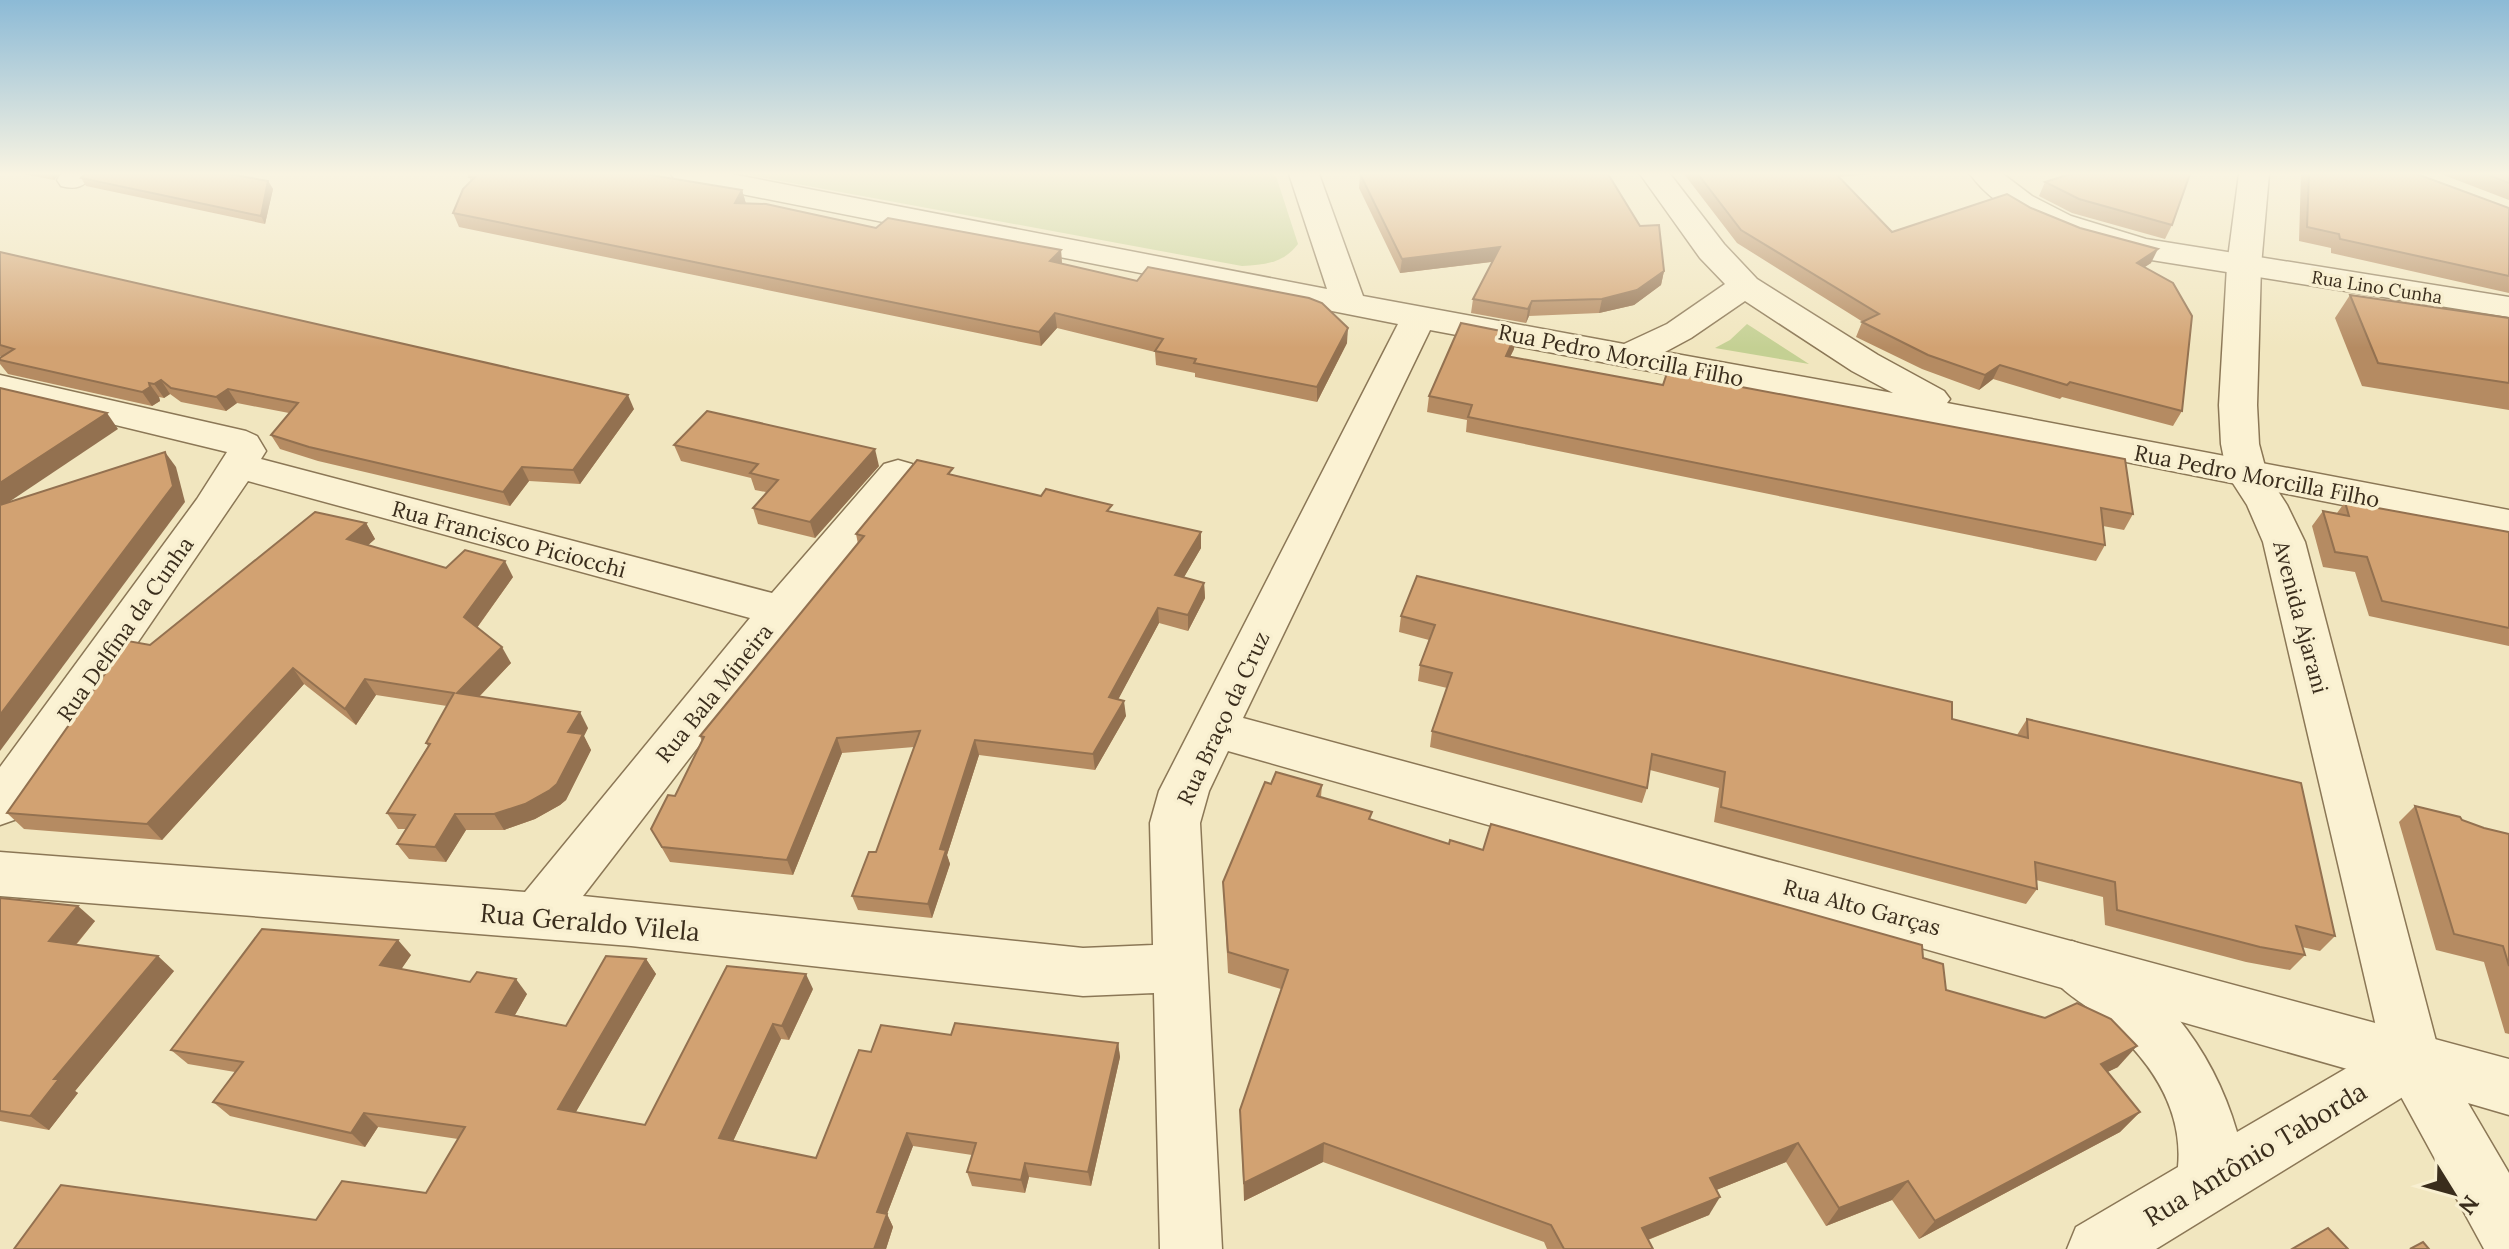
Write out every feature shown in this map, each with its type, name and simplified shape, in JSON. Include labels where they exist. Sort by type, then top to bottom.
[{"type":"street","name":"Rua Pedro Morcilla Filho","points":[[983,232],[2509,524]]},
{"type":"street","points":[[1324,232],[1349,304]]},
{"type":"street","points":[[1698,232],[1745,286],[1865,363],[1965,418]]},
{"type":"street","name":"Rua Lino Cunha","points":[[2083,232],[2145,249],[2509,307]]},
{"type":"street","name":"Avenida Ajarani","points":[[2248,232],[2238,405],[2240,444],[2247,474],[2267,505],[2284,542],[2412,1060],[2509,1233]]},
{"type":"street","points":[[1626,357],[1679,331],[1745,286]]},
{"type":"street","name":"Rua Braço da Cruz","points":[[1191,1249],[1178,968],[1175,823],[1184,791],[1419,317]]},
{"type":"street","name":"Rua Francisco Piciocchi","points":[[0,386],[232,440],[243,445],[243,458],[781,611]]},
{"type":"street","name":"Rua Delfina da Cunha","points":[[0,805],[243,458]]},
{"type":"street","name":"Rua Bala Mineira","points":[[536,917],[781,611],[898,473]]},
{"type":"street","name":"Rua Alto Garças","points":[[1215,729],[2509,1087]]},
{"type":"street","name":"Rua Geraldo Vilela","points":[[0,874],[631,923],[1083,972],[1178,968]]},
{"type":"street","points":[[2072,965],[2132,1007],[2162,1038],[2193,1086],[2209,1135],[2207,1182]]},
{"type":"street","name":"Rua Antônio Taborda","points":[[2098,1249],[2412,1060]]},
{"type":"green space","points":[[1059,232],[1294,232],[1298,244],[1280,259],[1242,266]]},
{"type":"green space","points":[[1747,324],[1809,364],[1715,348],[1730,340]]},
{"type":"building","points":[[548,232],[965,232],[1061,250],[1050,261],[1137,281],[1148,267],[1309,298],[1322,303],[1348,328],[1317,387],[1194,363],[1196,359],[1155,351],[1163,339],[1055,313],[1039,332]]},
{"type":"building","points":[[1389,232],[1660,232],[1664,271],[1637,290],[1602,299],[1532,301],[1528,309],[1473,299],[1500,247],[1402,259]]},
{"type":"building","points":[[1745,232],[2096,232],[2158,249],[2137,263],[2173,283],[2192,316],[2182,411],[2070,382],[2067,385],[2000,365],[1985,375],[1928,355],[1862,322],[1879,314]]},
{"type":"building","points":[[2331,232],[2509,232],[2509,276],[2340,239],[2339,234]]},
{"type":"building","points":[[0,252],[628,395],[573,470],[522,467],[503,492],[309,447],[271,435],[298,403],[228,389],[216,397],[171,388],[161,380],[149,383],[150,387],[142,392],[0,360],[14,349],[0,345]]},
{"type":"building","points":[[2350,295],[2509,318],[2509,383],[2378,363]]},
{"type":"building","points":[[1461,323],[1516,334],[1506,356],[1663,385],[1667,373],[2125,459],[2133,514],[2101,508],[2105,545],[1468,417],[1472,405],[1429,396]]},
{"type":"building","points":[[0,388],[107,413],[0,483]]},
{"type":"building","points":[[707,411],[875,449],[810,522],[753,508],[778,480],[750,473],[758,464],[674,445]]},
{"type":"building","points":[[165,452],[173,486],[0,715],[0,505]]},
{"type":"building","points":[[917,460],[953,468],[948,474],[1041,496],[1046,489],[1112,505],[1107,511],[1201,532],[1175,575],[1204,583],[1188,615],[1158,608],[1109,697],[1124,701],[1093,754],[975,740],[940,849],[946,850],[928,904],[852,896],[869,852],[876,852],[920,731],[837,738],[787,860],[662,847],[651,829],[668,795],[675,796],[704,737],[700,736],[864,536],[856,534]]},
{"type":"building","points":[[2345,502],[2509,532],[2509,628],[2382,601],[2367,557],[2335,552],[2323,511],[2349,516]]},
{"type":"building","points":[[315,512],[366,523],[347,539],[446,568],[465,550],[505,561],[464,617],[502,647],[457,693],[580,712],[568,732],[583,734],[557,784],[525,804],[494,814],[455,814],[435,847],[397,844],[415,815],[387,813],[430,744],[426,743],[454,693],[365,679],[345,709],[293,668],[147,824],[7,813],[128,641],[150,645]]},
{"type":"building","points":[[1417,576],[1952,702],[1952,719],[2028,738],[2027,719],[2301,783],[2335,936],[2296,926],[2305,955],[2260,947],[2117,910],[2115,882],[2035,862],[2037,889],[1721,807],[1725,772],[1652,754],[1647,788],[1432,731],[1452,673],[1420,665],[1435,625],[1401,616]]},
{"type":"building","points":[[1276,772],[1322,785],[1317,796],[1372,812],[1369,819],[1449,844],[1450,840],[1483,850],[1491,824],[1922,945],[1923,958],[1943,964],[1946,990],[2045,1018],[2077,1003],[2111,1019],[2137,1046],[2101,1064],[2140,1112],[1935,1221],[1908,1181],[1839,1208],[1798,1143],[1710,1178],[1720,1197],[1642,1228],[1653,1249],[1564,1249],[1551,1225],[1324,1143],[1244,1183],[1240,1110],[1288,970],[1228,952],[1223,882],[1265,782],[1271,784]]},
{"type":"building","points":[[2415,806],[2509,834],[2509,966],[2503,946],[2454,934]]},
{"type":"building","points":[[0,898],[78,906],[49,941],[158,956],[54,1079],[59,1079],[30,1116],[0,1111]]},
{"type":"building","points":[[262,929],[398,940],[380,965],[470,982],[477,972],[516,979],[496,1012],[566,1026],[606,956],[646,959],[558,1109],[645,1125],[727,966],[806,974],[782,1026],[773,1024],[719,1138],[816,1158],[859,1050],[871,1052],[881,1025],[951,1035],[955,1023],[1118,1043],[1088,1172],[1025,1163],[1021,1180],[967,1172],[976,1143],[907,1133],[877,1212],[887,1214],[874,1249],[14,1249],[61,1185],[316,1220],[342,1181],[426,1193],[465,1127],[364,1113],[351,1133],[213,1102],[243,1062],[171,1050]]},
{"type":"building","points":[[2328,1228],[2348,1249],[2292,1249]]},
{"type":"building","points":[[2423,1242],[2429,1249],[2410,1249]]}]
